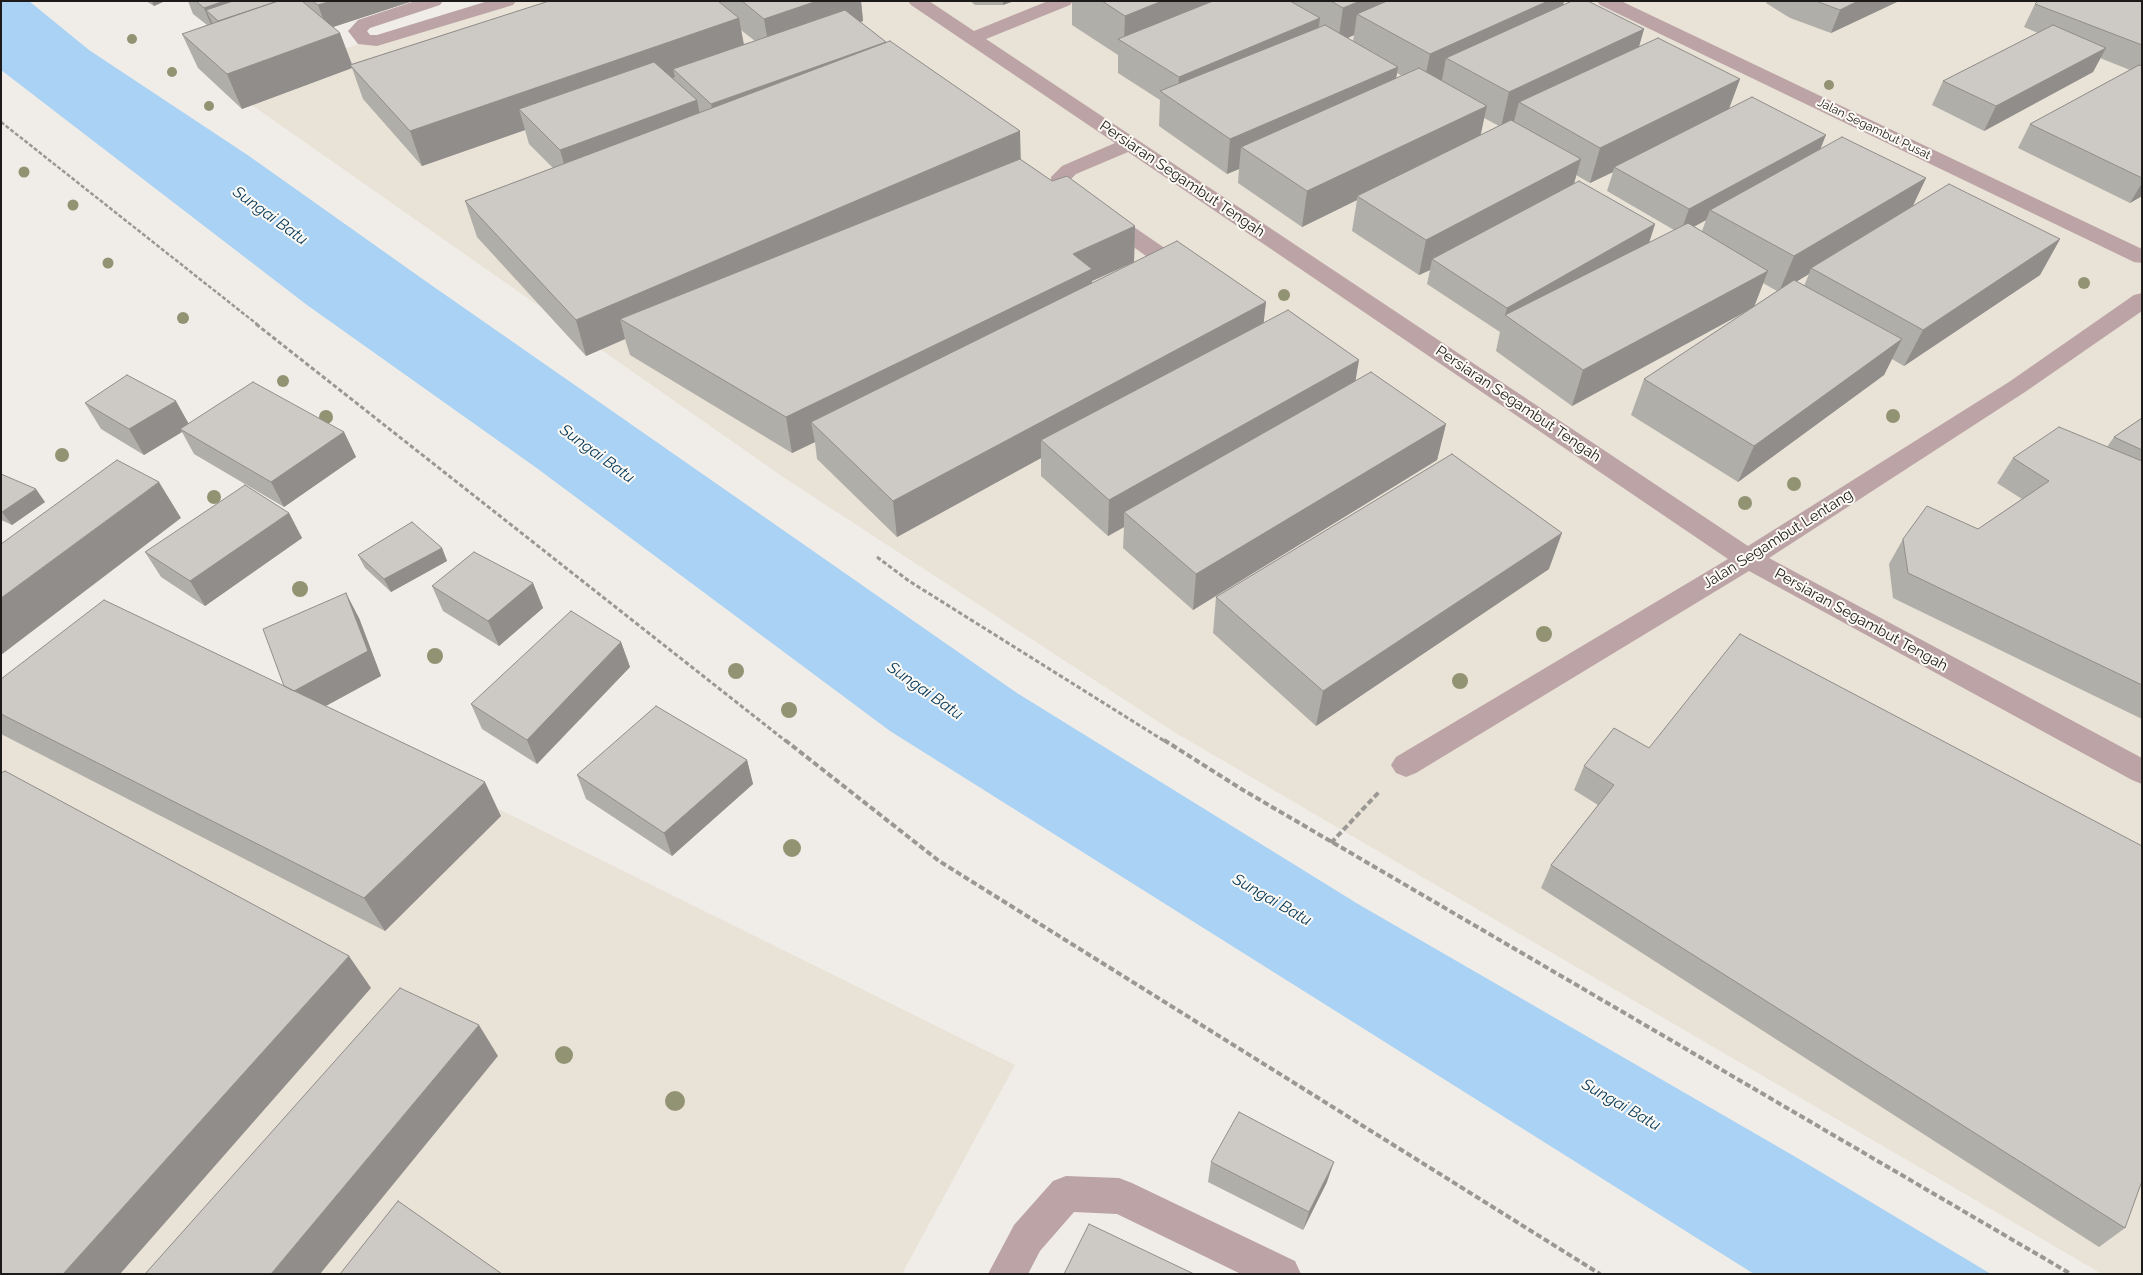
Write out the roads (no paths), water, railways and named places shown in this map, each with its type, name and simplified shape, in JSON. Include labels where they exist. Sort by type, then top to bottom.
[{"type":"street","points":[[434,1],[364,24],[357,31],[364,40],[377,40],[407,33],[507,1]]},
{"type":"street","name":"Persiaran Segambut Tengah","points":[[916,1],[1748,558],[2142,772]]},
{"type":"street","points":[[972,38],[1064,1]]},
{"type":"street","name":"Jalan Segambut Pusat","points":[[1606,1],[2142,257]]},
{"type":"street","points":[[1130,144],[1069,170],[1062,177],[1061,186],[1161,256]]},
{"type":"street","name":"Jalan Segambut Lentang","points":[[1406,765],[1748,558],[2016,387],[2142,300]]},
{"type":"street","points":[[1007,1274],[1027,1238],[1066,1194],[1119,1196],[1282,1274]]},
{"type":"water","name":"Sungai Batu","points":[[1,1],[29,1],[89,50],[249,156],[1017,693],[1358,904],[1794,1156],[1991,1274],[1754,1274],[890,731],[538,469],[307,305],[1,70]]}]
